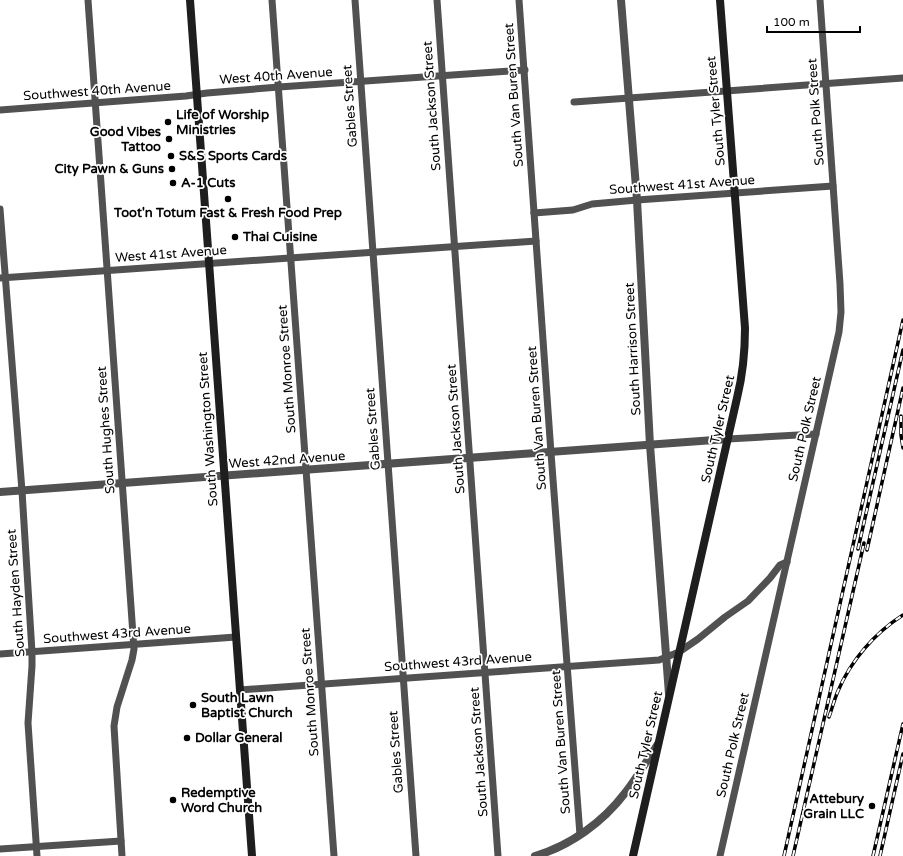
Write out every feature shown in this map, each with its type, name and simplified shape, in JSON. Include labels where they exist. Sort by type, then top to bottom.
[{"type":"main road","name":"South Washington Street","points":[[190,0],[252,856]]},
{"type":"main road","name":"South Tyler Street","points":[[634,856],[743,373],[745,354],[745,328],[720,0]]},
{"type":"street","name":"South Hughes Street","points":[[88,0],[134,645],[132,660],[117,707],[114,726],[122,856]]},
{"type":"street","name":"South Monroe Street","points":[[272,0],[334,856]]},
{"type":"street","name":"Gables Street","points":[[354,0],[416,856]]},
{"type":"street","name":"South Jackson Street","points":[[437,0],[498,856]]},
{"type":"street","name":"South Van Buren Street","points":[[519,0],[580,835]]},
{"type":"street","name":"South Harrison Street","points":[[622,0],[637,200],[650,445],[669,697]]},
{"type":"street","name":"South Polk Street","points":[[720,856],[839,332],[841,312],[840,284],[820,0]]},
{"type":"street","name":"West 40th Avenue","points":[[196,95],[279,87],[525,70]]},
{"type":"street","points":[[574,102],[903,78]]},
{"type":"street","name":"Southwest 40th Avenue","points":[[0,110],[196,95]]},
{"type":"street","name":"Southwest 41st Avenue","points":[[534,213],[573,210],[592,204],[833,186]]},
{"type":"street","name":"South Hayden Street","points":[[0,209],[2,278],[22,491],[32,652],[28,722],[37,856]]},
{"type":"street","name":"West 41st Avenue","points":[[2,278],[536,241]]},
{"type":"street","points":[[728,439],[816,434]]},
{"type":"street","name":"West 42nd Avenue","points":[[0,492],[224,477],[728,439]]},
{"type":"street","name":"Southwest 43rd Avenue","points":[[240,690],[659,660],[679,652],[698,639],[748,600],[770,578],[780,565],[787,562]]},
{"type":"street","name":"Southwest 43rd Avenue","points":[[0,654],[236,637]]},
{"type":"street","points":[[535,856],[559,847],[580,835],[600,819],[625,793],[659,742]]},
{"type":"street","points":[[0,849],[121,841]]},
{"type":"railway","points":[[784,856],[903,320]]},
{"type":"railway","points":[[858,549],[903,350]]},
{"type":"railway","points":[[867,550],[903,388]]},
{"type":"railway","points":[[901,416],[903,448]]},
{"type":"railway","points":[[793,856],[864,543]]},
{"type":"railway","points":[[829,717],[843,680],[857,658],[883,630],[903,615]]},
{"type":"railway","points":[[873,856],[903,724]]},
{"type":"railway","points":[[880,856],[903,754]]},
{"type":"place","name":"Life of Worship Ministries","points":[[168,122]]},
{"type":"place","name":"Good Vibes Tattoo","points":[[169,139]]},
{"type":"place","name":"S&S Sports Cards","points":[[171,156]]},
{"type":"place","name":"City Pawn & Guns","points":[[172,169]]},
{"type":"place","name":"A-1 Cuts","points":[[173,183]]},
{"type":"place","name":"Toot'n Totum Fast & Fresh Food Prep","points":[[228,199]]},
{"type":"place","name":"Thai Cuisine","points":[[235,237]]},
{"type":"place","name":"South Lawn Baptist Church","points":[[193,705]]},
{"type":"place","name":"Dollar General","points":[[187,738]]},
{"type":"place","name":"Redemptive Word Church","points":[[173,800]]},
{"type":"place","name":"Attebury Grain LLC","points":[[872,806]]}]
